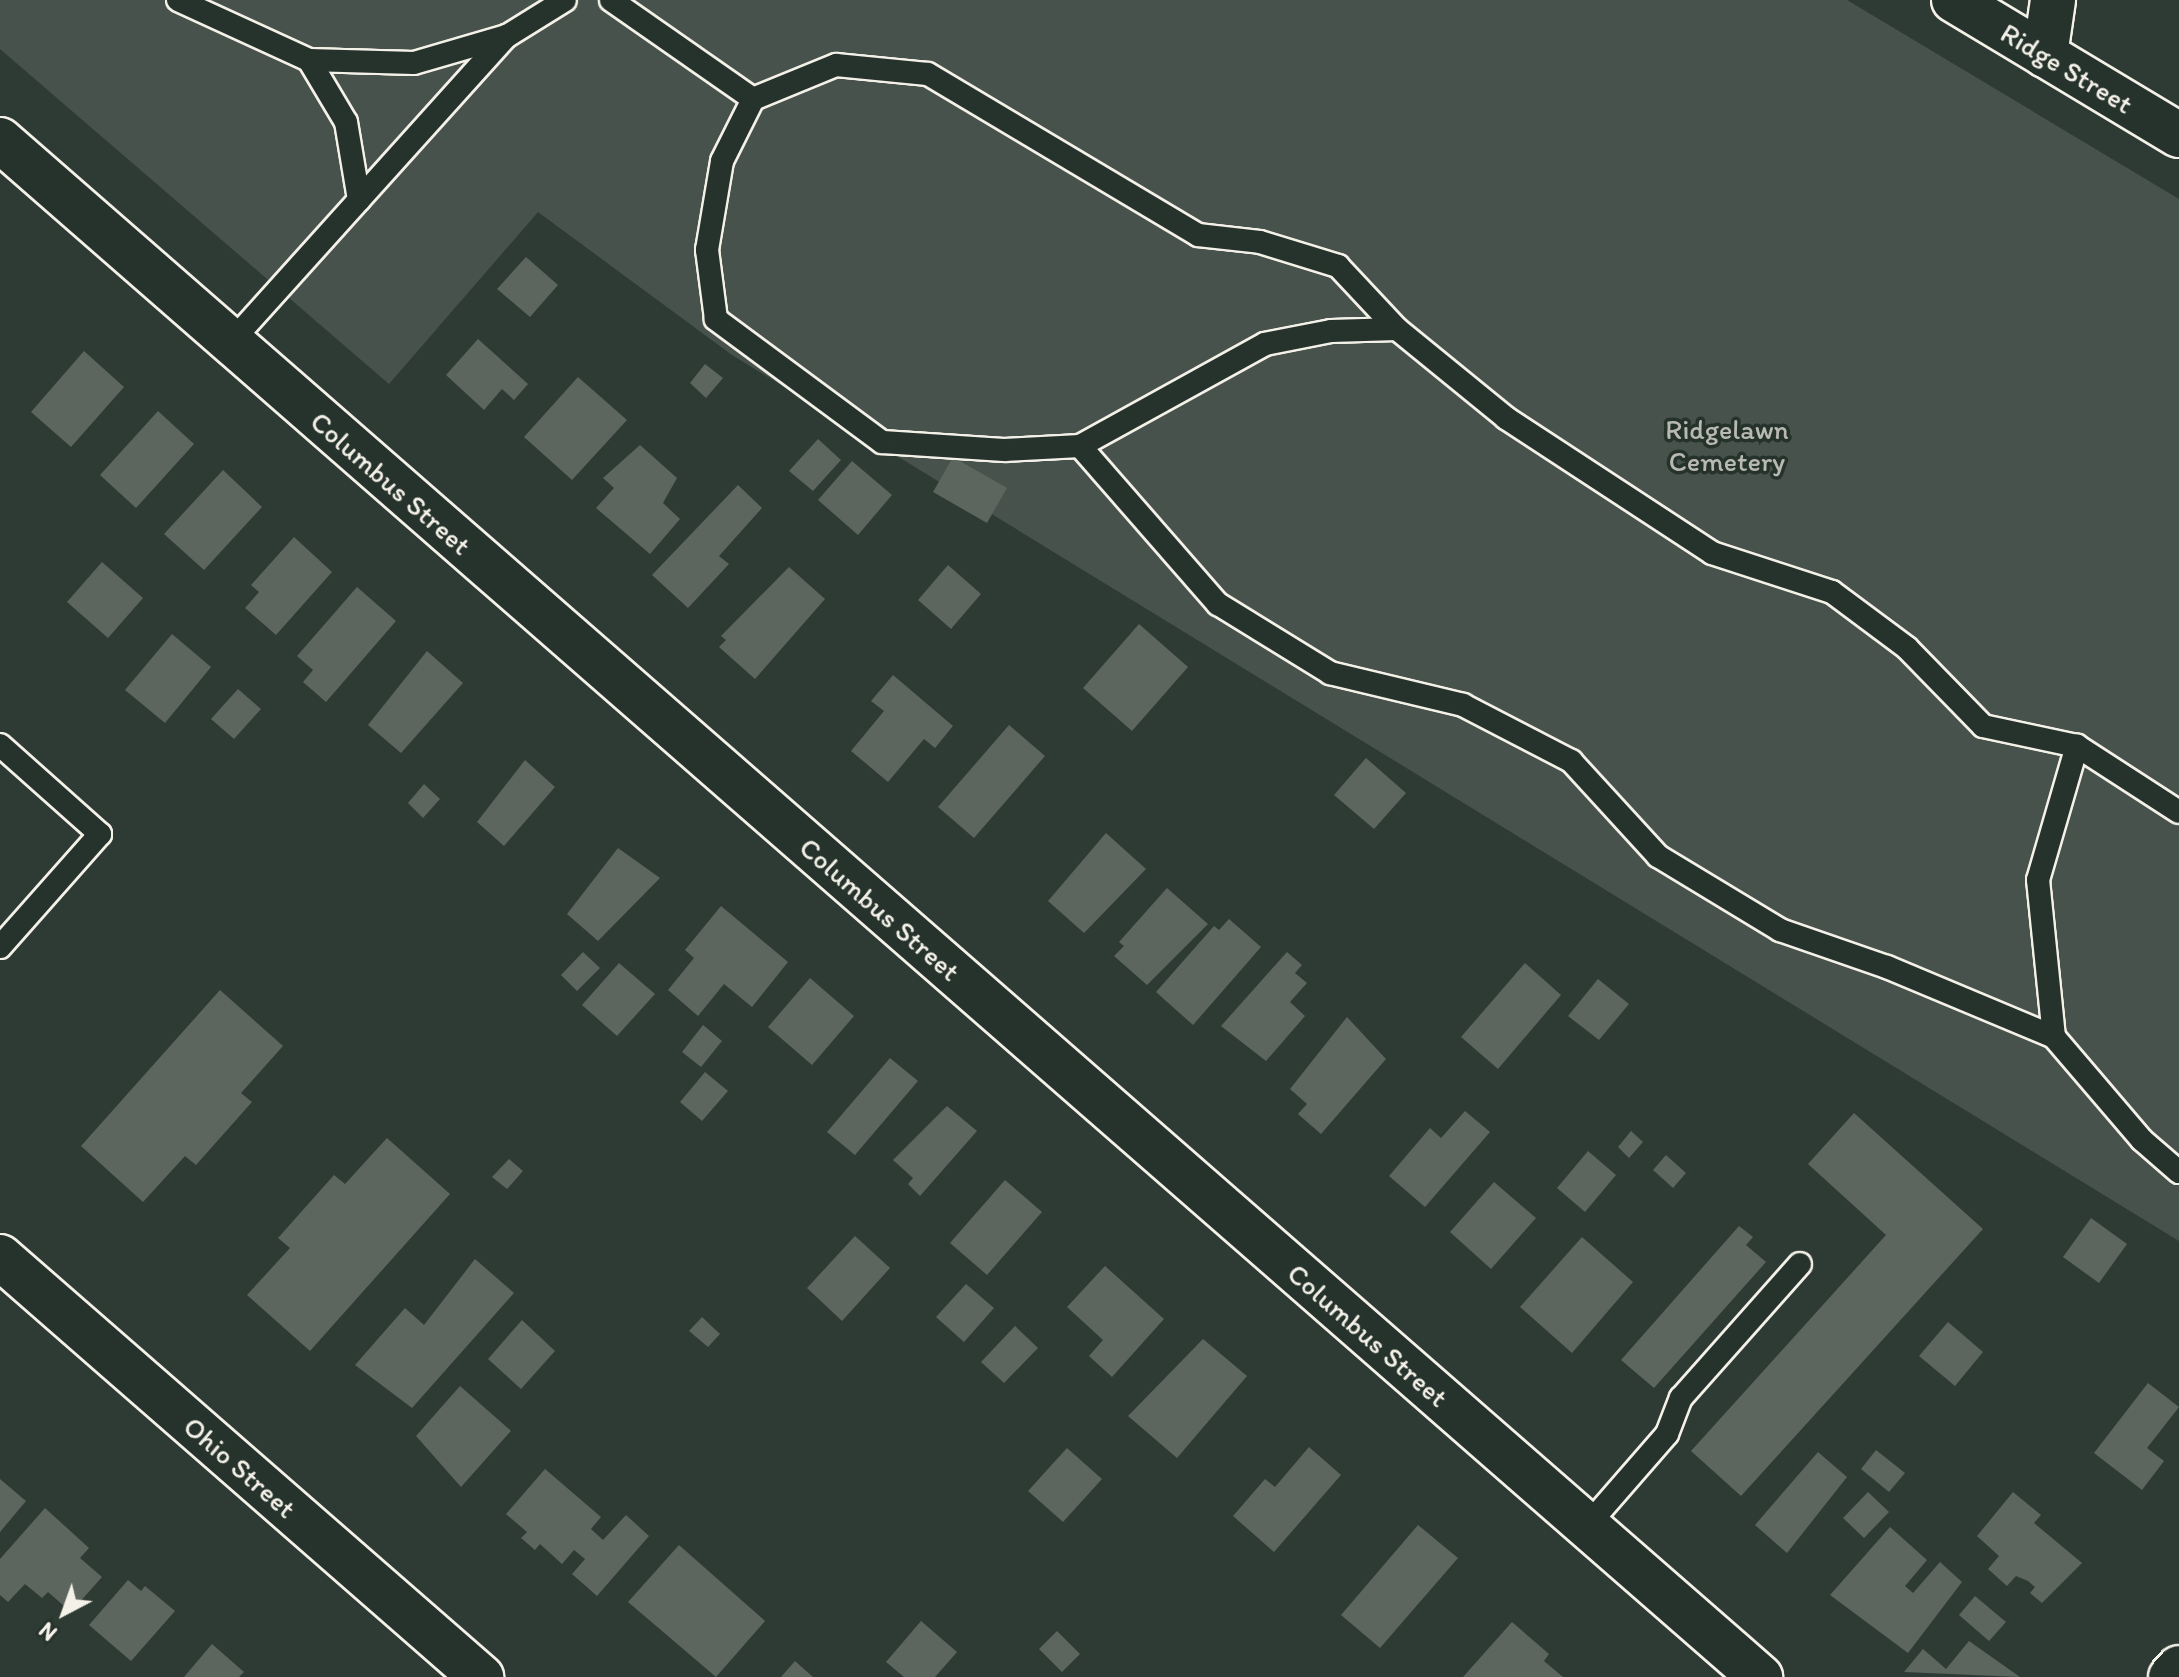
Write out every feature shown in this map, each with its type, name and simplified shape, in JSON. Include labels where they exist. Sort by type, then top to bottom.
[{"type":"street","name":"Ridge Street","points":[[1954,0],[2179,135]]},
{"type":"street","points":[[2045,55],[2053,0]]},
{"type":"street","name":"Columbus Street","points":[[0,140],[1760,1677]]},
{"type":"street","name":"Ohio Street","points":[[0,1257],[481,1677]]},
{"type":"street","points":[[2171,1677],[2179,1668]]},
{"type":"lane","points":[[178,0],[309,60],[414,63],[507,36],[565,0]]},
{"type":"lane","points":[[611,0],[753,99]]},
{"type":"lane","points":[[231,342],[507,36]]},
{"type":"lane","points":[[309,60],[346,122],[359,200]]},
{"type":"lane","points":[[1397,329],[1331,331],[1265,344],[1080,446],[1004,450],[882,442],[716,319],[707,250],[722,161],[753,99],[836,65],[928,74],[1198,235],[1260,242],[1338,266],[1397,329],[1506,418],[1712,553],[1832,592],[1907,648],[1983,726],[2077,746],[2179,812]]},
{"type":"lane","points":[[1080,446],[1218,604],[1330,673],[1463,705],[1571,761],[1658,856],[1780,930],[1887,967],[2054,1037],[2142,1140],[2179,1172]]},
{"type":"lane","points":[[0,746],[100,834],[0,947]]},
{"type":"lane","points":[[2054,1037],[2038,880],[2077,746]]},
{"type":"lane","points":[[1587,1526],[1667,1434],[1681,1398],[1800,1264]]},
{"type":"green space","name":"Ridgelawn Cemetery","points":[[0,0],[1847,0],[2179,199],[2179,1241],[732,355],[538,212],[389,384],[0,49]]},
{"type":"building","points":[[526,257],[558,285],[530,317],[497,289]]},
{"type":"building","points":[[478,339],[528,384],[514,400],[502,389],[484,410],[446,375]]},
{"type":"building","points":[[84,351],[124,387],[71,447],[31,412]]},
{"type":"building","points":[[705,364],[723,378],[706,398],[690,383]]},
{"type":"building","points":[[578,377],[627,420],[572,480],[524,437]]},
{"type":"building","points":[[158,411],[194,444],[136,508],[100,475]]},
{"type":"building","points":[[818,439],[841,460],[813,491],[789,471]]},
{"type":"building","points":[[640,445],[677,478],[663,503],[680,519],[650,554],[596,508],[614,488],[603,478]]},
{"type":"building","points":[[953,457],[1007,488],[987,523],[933,492]]},
{"type":"building","points":[[852,461],[892,495],[858,535],[818,500]]},
{"type":"building","points":[[223,470],[262,507],[204,570],[164,534]]},
{"type":"building","points":[[738,485],[762,508],[719,556],[729,564],[688,608],[652,575]]},
{"type":"building","points":[[294,537],[332,572],[276,635],[245,608],[259,592],[251,585]]},
{"type":"building","points":[[102,562],[143,598],[108,638],[67,602]]},
{"type":"building","points":[[948,565],[981,594],[951,629],[918,600]]},
{"type":"building","points":[[789,567],[825,599],[755,679],[719,647],[726,640],[721,636]]},
{"type":"building","points":[[357,587],[396,621],[326,702],[303,682],[313,670],[297,656]]},
{"type":"building","points":[[1139,624],[1188,667],[1132,731],[1083,688]]},
{"type":"building","points":[[172,634],[211,667],[165,723],[125,690]]},
{"type":"building","points":[[427,651],[463,683],[401,753],[368,725]]},
{"type":"building","points":[[893,675],[953,726],[935,748],[924,739],[888,782],[851,751],[884,711],[871,701]]},
{"type":"building","points":[[238,689],[261,709],[234,739],[211,719]]},
{"type":"building","points":[[1009,725],[1045,756],[974,838],[938,807]]},
{"type":"building","points":[[1366,758],[1406,793],[1374,829],[1334,795]]},
{"type":"building","points":[[525,760],[555,787],[504,846],[477,822]]},
{"type":"building","points":[[424,784],[440,799],[423,818],[408,803]]},
{"type":"building","points":[[1106,833],[1146,869],[1084,933],[1048,901]]},
{"type":"building","points":[[618,848],[660,878],[598,941],[567,914]]},
{"type":"building","points":[[1167,888],[1208,924],[1147,985],[1114,956],[1124,946],[1119,942]]},
{"type":"building","points":[[721,906],[788,962],[752,1007],[724,984],[698,1016],[668,990],[694,958],[685,950]]},
{"type":"building","points":[[1229,919],[1261,947],[1193,1025],[1156,992],[1214,926],[1219,930]]},
{"type":"building","points":[[583,952],[600,968],[577,991],[561,975]]},
{"type":"building","points":[[1287,952],[1302,965],[1295,973],[1307,983],[1290,1002],[1305,1016],[1266,1061],[1221,1026]]},
{"type":"building","points":[[619,963],[655,994],[617,1036],[582,1005]]},
{"type":"building","points":[[1525,963],[1561,995],[1498,1069],[1461,1037]]},
{"type":"building","points":[[810,978],[854,1016],[812,1065],[768,1027]]},
{"type":"building","points":[[1598,979],[1629,1004],[1599,1040],[1568,1016]]},
{"type":"building","points":[[220,990],[283,1046],[241,1093],[252,1102],[196,1165],[185,1156],[143,1202],[81,1146]]},
{"type":"building","points":[[1347,1017],[1386,1059],[1321,1134],[1298,1114],[1307,1104],[1290,1089]]},
{"type":"building","points":[[703,1025],[722,1041],[701,1067],[682,1052]]},
{"type":"building","points":[[890,1058],[918,1081],[855,1155],[827,1132]]},
{"type":"building","points":[[705,1072],[728,1091],[702,1121],[680,1102]]},
{"type":"building","points":[[947,1106],[977,1131],[920,1196],[908,1184],[913,1178],[893,1160]]},
{"type":"building","points":[[1465,1111],[1490,1132],[1425,1207],[1389,1176],[1430,1128],[1441,1138]]},
{"type":"building","points":[[1854,1113],[1983,1229],[1741,1496],[1691,1451],[1886,1235],[1808,1164]]},
{"type":"building","points":[[1631,1131],[1643,1142],[1629,1158],[1618,1147]]},
{"type":"building","points":[[387,1138],[450,1194],[310,1351],[247,1295],[290,1248],[278,1238],[334,1175],[345,1184]]},
{"type":"building","points":[[1588,1151],[1616,1175],[1585,1212],[1557,1188]]},
{"type":"building","points":[[1666,1155],[1686,1173],[1673,1188],[1653,1170]]},
{"type":"building","points":[[509,1159],[523,1171],[507,1189],[492,1177]]},
{"type":"building","points":[[1005,1180],[1042,1212],[987,1275],[950,1243]]},
{"type":"building","points":[[1494,1182],[1536,1218],[1491,1269],[1450,1232]]},
{"type":"building","points":[[2091,1218],[2127,1244],[2099,1283],[2063,1257]]},
{"type":"building","points":[[1739,1226],[1753,1237],[1746,1245],[1766,1262],[1654,1388],[1621,1360]]},
{"type":"building","points":[[855,1236],[890,1268],[842,1321],[807,1288]]},
{"type":"building","points":[[1582,1237],[1633,1282],[1572,1353],[1520,1307]]},
{"type":"building","points":[[475,1259],[514,1293],[412,1408],[355,1365],[405,1308],[424,1325]]},
{"type":"building","points":[[1105,1266],[1164,1319],[1112,1377],[1089,1356],[1103,1340],[1067,1307]]},
{"type":"building","points":[[966,1284],[994,1308],[964,1342],[936,1317]]},
{"type":"building","points":[[702,1317],[720,1334],[708,1347],[689,1331]]},
{"type":"building","points":[[522,1320],[555,1351],[521,1389],[488,1359]]},
{"type":"building","points":[[1948,1322],[1983,1352],[1955,1386],[1919,1356]]},
{"type":"building","points":[[1015,1326],[1038,1348],[1004,1383],[981,1362]]},
{"type":"building","points":[[1203,1339],[1247,1376],[1177,1458],[1128,1416]]},
{"type":"building","points":[[2148,1383],[2179,1407],[2147,1448],[2164,1461],[2142,1490],[2094,1453]]},
{"type":"building","points":[[460,1386],[511,1431],[461,1487],[416,1436]]},
{"type":"building","points":[[1309,1447],[1341,1475],[1274,1552],[1233,1516],[1265,1479],[1275,1487]]},
{"type":"building","points":[[1067,1448],[1102,1479],[1063,1522],[1028,1491]]},
{"type":"building","points":[[1876,1450],[1905,1473],[1889,1492],[1861,1469]]},
{"type":"building","points":[[1818,1452],[1847,1477],[1787,1553],[1755,1525]]},
{"type":"building","points":[[545,1469],[601,1517],[591,1529],[603,1540],[626,1515],[649,1536],[597,1596],[572,1574],[585,1559],[574,1550],[562,1564],[540,1544],[535,1550],[521,1538],[527,1532],[506,1514]]},
{"type":"building","points":[[0,1479],[26,1501],[0,1532]]},
{"type":"building","points":[[1868,1492],[1889,1512],[1864,1538],[1843,1518]]},
{"type":"building","points":[[2013,1492],[2041,1515],[2034,1523],[2082,1563],[2042,1603],[2030,1593],[2035,1587],[2028,1581],[2016,1576],[2007,1586],[1988,1569],[1999,1556],[1977,1536]]},
{"type":"building","points":[[45,1508],[89,1548],[80,1558],[102,1577],[71,1612],[48,1592],[42,1598],[25,1584],[8,1602],[0,1595],[0,1559]]},
{"type":"building","points":[[1418,1525],[1458,1558],[1380,1648],[1341,1615]]},
{"type":"building","points":[[1890,1527],[1927,1560],[1905,1586],[1913,1593],[1940,1562],[1962,1582],[1908,1653],[1830,1595]]},
{"type":"building","points":[[679,1545],[765,1621],[716,1677],[628,1602]]},
{"type":"building","points":[[128,1580],[141,1591],[145,1586],[175,1611],[131,1661],[89,1625]]},
{"type":"building","points":[[1975,1596],[2006,1622],[1989,1641],[1959,1615]]},
{"type":"building","points":[[921,1621],[957,1652],[935,1677],[904,1677],[886,1662]]},
{"type":"building","points":[[1512,1622],[1549,1654],[1544,1661],[1563,1677],[1463,1677]]},
{"type":"building","points":[[1057,1631],[1080,1654],[1062,1672],[1039,1649]]},
{"type":"building","points":[[1969,1641],[2020,1677],[1904,1672],[1923,1649],[1946,1669]]},
{"type":"building","points":[[212,1644],[244,1672],[239,1677],[184,1677]]},
{"type":"building","points":[[795,1661],[813,1677],[781,1677]]}]
